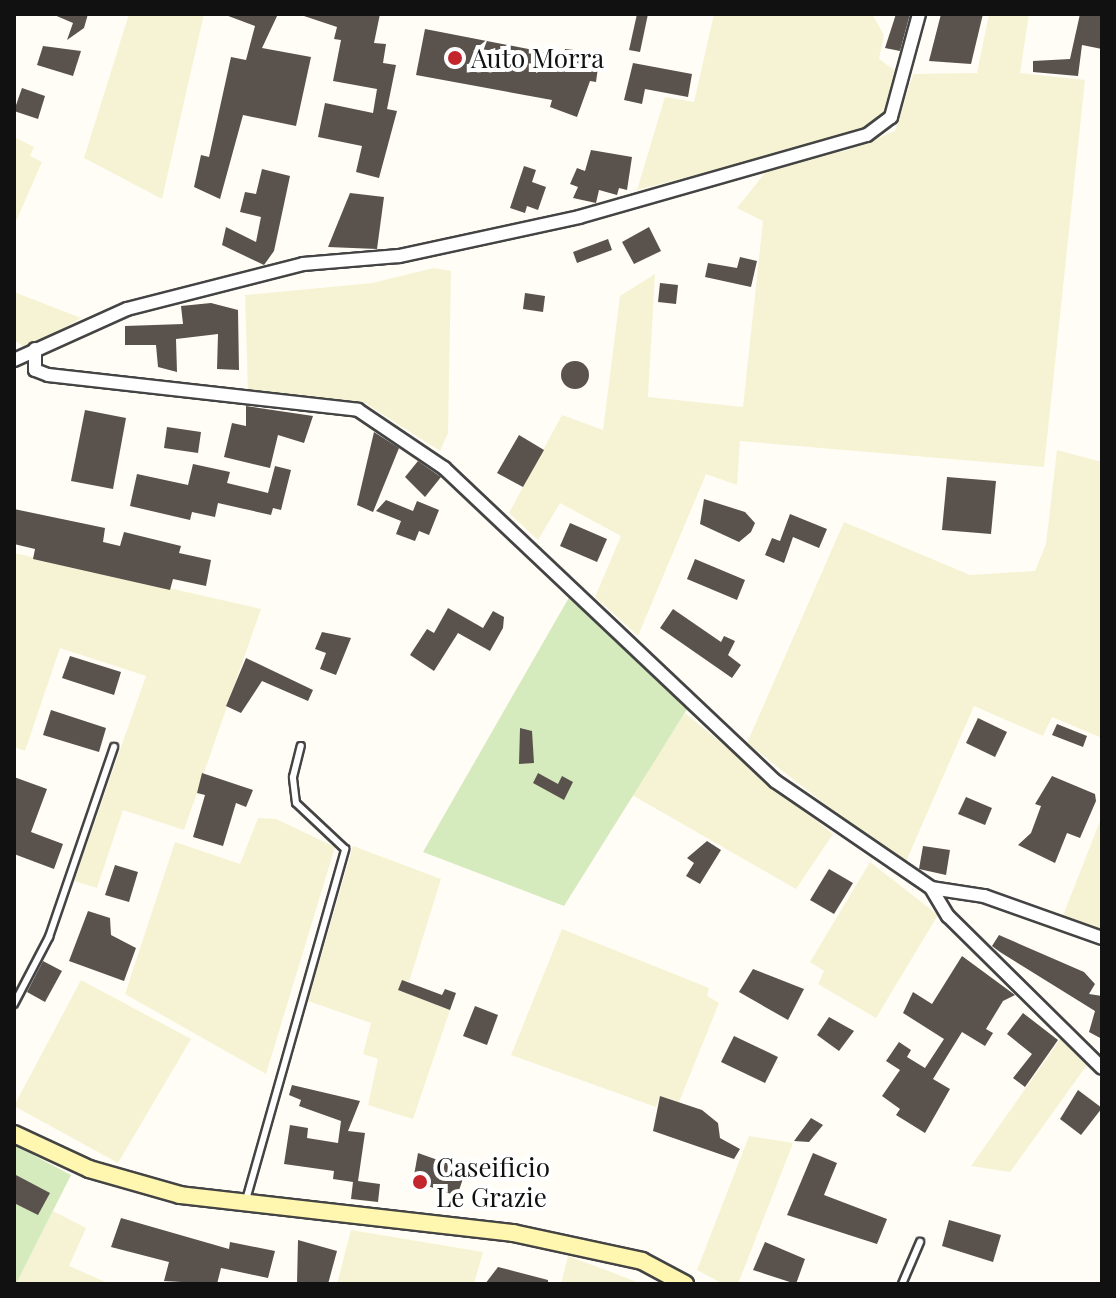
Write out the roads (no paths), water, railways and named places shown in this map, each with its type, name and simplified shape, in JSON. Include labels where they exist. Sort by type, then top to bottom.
[{"type":"street","points":[[14,360],[157,301],[303,264],[399,256],[579,217],[867,135],[891,117],[919,14]]},
{"type":"street","points":[[35,349],[35,370],[48,375],[358,410],[444,468],[775,781],[931,888],[948,916],[1102,1068]]},
{"type":"street","points":[[931,888],[984,896],[1102,938]]},
{"type":"street","points":[[14,1134],[104,1174],[180,1195],[513,1233],[642,1261],[685,1284]]},
{"type":"lane","points":[[245,1203],[345,849],[296,803],[293,777],[301,746]]},
{"type":"lane","points":[[14,1004],[49,937],[114,747]]},
{"type":"lane","points":[[902,1284],[920,1242]]},
{"type":"place","name":"Auto Morra","points":[[455,58]]},
{"type":"place","name":"Caseificio Le Grazie","points":[[420,1182]]}]
